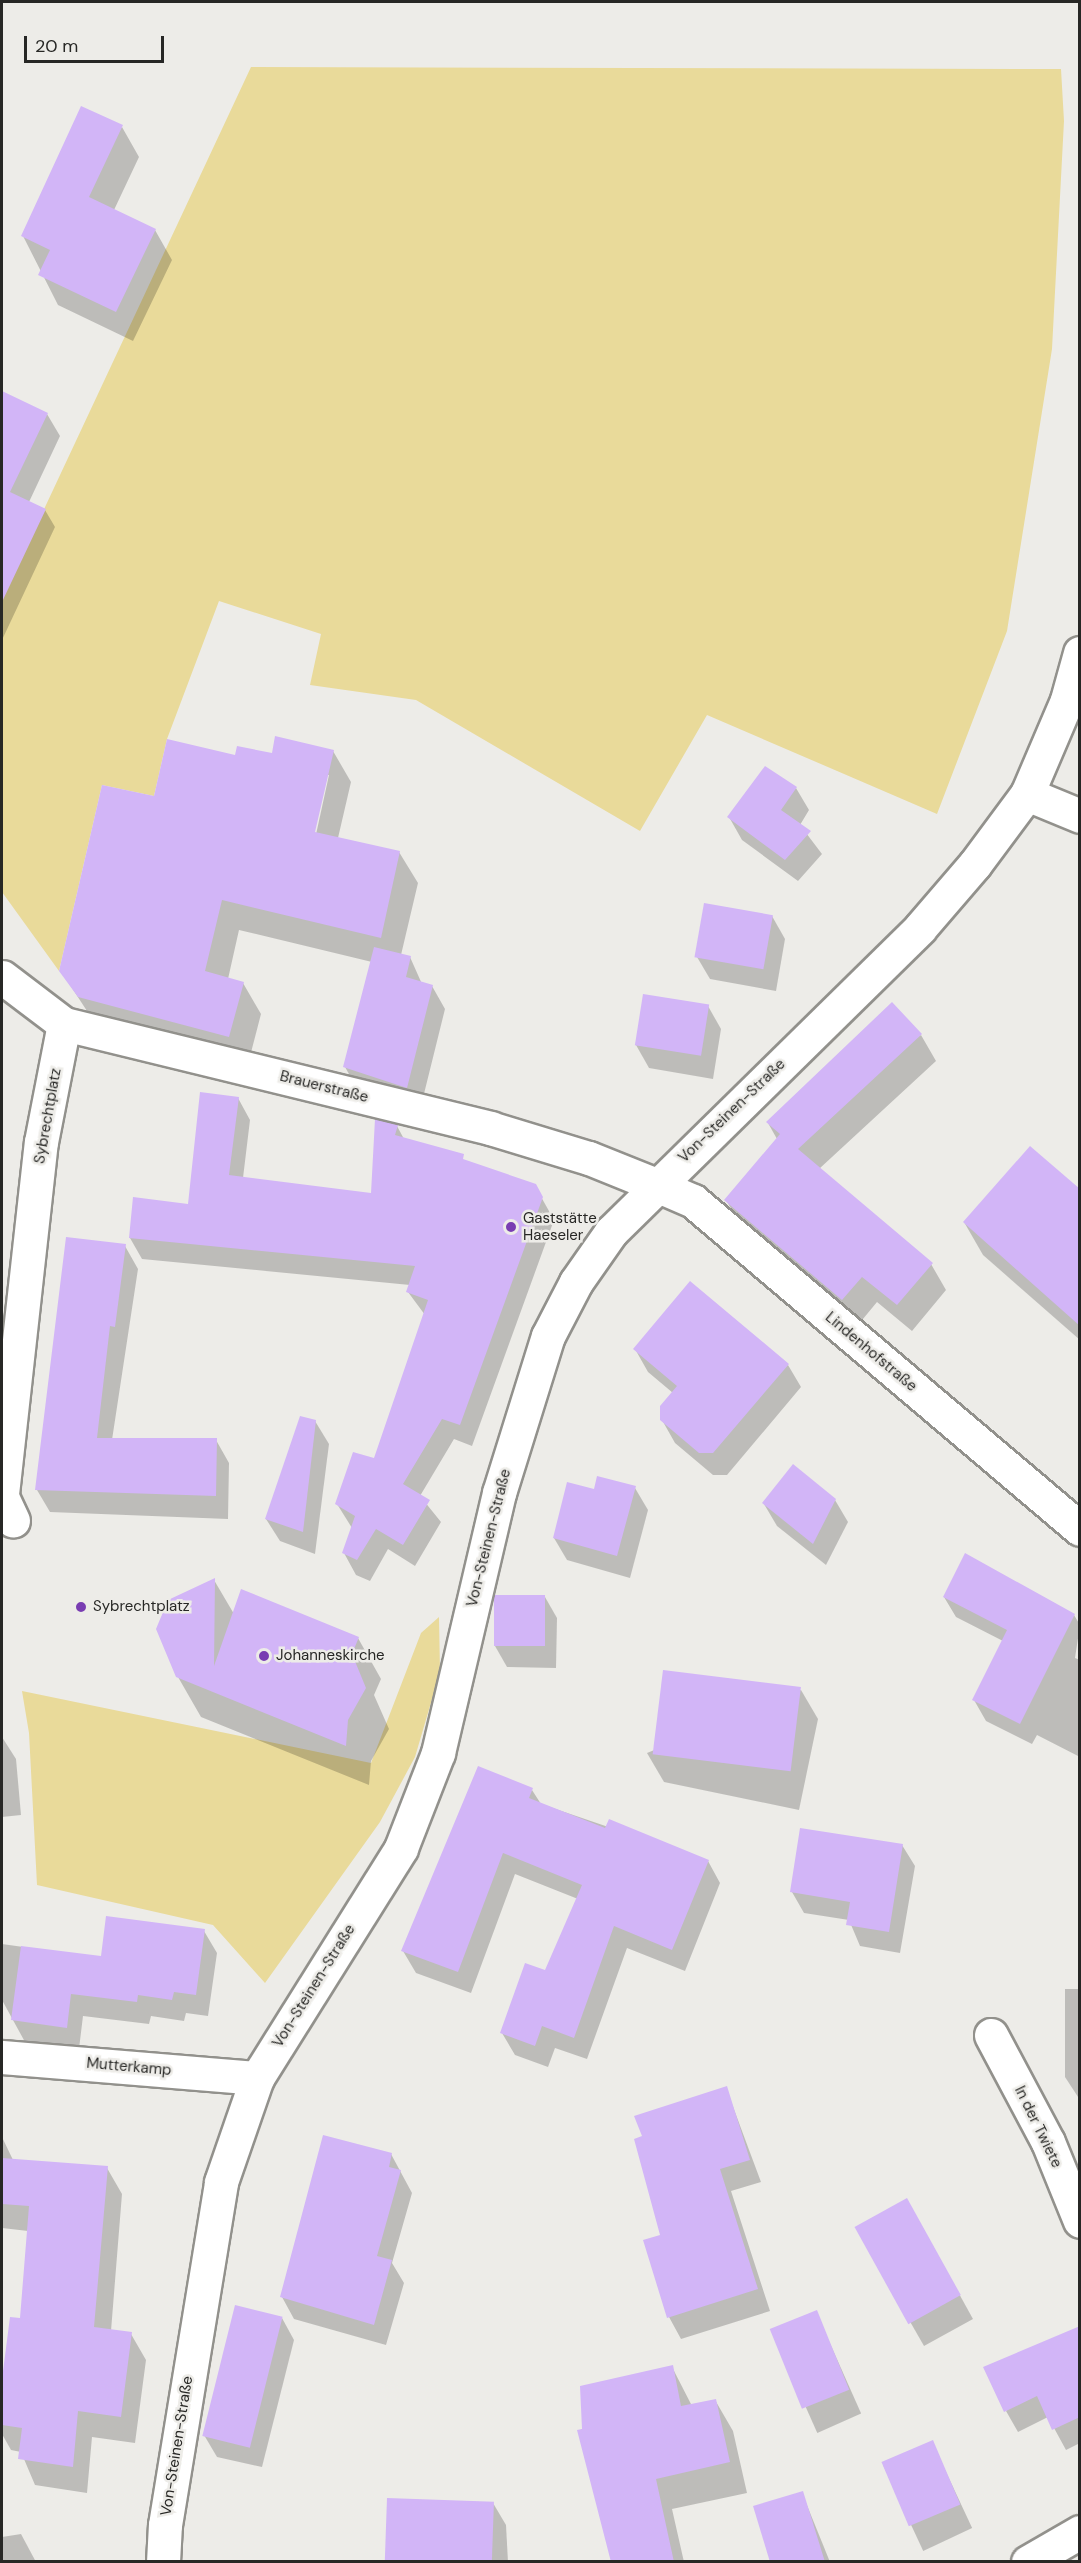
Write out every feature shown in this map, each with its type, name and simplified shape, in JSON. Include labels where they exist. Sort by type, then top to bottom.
[{"type":"main road","name":"Von-Steinen-Straße","points":[[163,2562],[165,2525],[220,2182],[257,2078],[401,1848],[426,1785],[438,1753],[499,1493],[548,1336],[582,1273],[656,1185],[920,928],[1028,794],[1067,700],[1080,653]]},
{"type":"main road","points":[[1028,794],[1080,816]]},
{"type":"main road","name":"Brauerstraße","points":[[2,977],[64,1024],[490,1128],[589,1158],[656,1185]]},
{"type":"main road","name":"Sybrechtplatz","points":[[6,1504],[41,1142],[64,1024]]},
{"type":"main road","name":"Lindenhofstraße","points":[[656,1185],[693,1201],[1080,1529]]},
{"type":"main road","name":"In der Twiete","points":[[991,2035],[1048,2142],[1080,2221]]},
{"type":"main road","name":"Mutterkamp","points":[[2,2057],[257,2078]]},
{"type":"main road","points":[[1028,2562],[1080,2532]]},
{"type":"shaded area","points":[[251,67],[1061,69],[1064,121],[1052,349],[1007,631],[937,814],[707,715],[640,831],[416,700],[310,685],[321,634],[219,601],[167,739],[154,796],[102,785],[59,971],[2,892],[2,599]]},
{"type":"shaded area","points":[[439,1617],[440,1672],[415,1757],[380,1822],[265,1983],[213,1925],[37,1885],[29,1733],[22,1691],[371,1763],[421,1633]]},
{"type":"building","points":[[81,106],[123,125],[89,197],[156,229],[116,312],[38,275],[50,250],[21,236]]},
{"type":"building","points":[[2,391],[48,413],[10,492],[46,509],[2,602]]},
{"type":"building","points":[[275,736],[334,750],[315,832],[400,851],[381,938],[222,900],[205,971],[244,982],[229,1037],[78,997],[59,971],[102,785],[154,796],[167,739],[235,755],[237,746],[272,753]]},
{"type":"building","points":[[765,766],[797,787],[781,810],[811,831],[785,860],[727,817]]},
{"type":"building","points":[[704,903],[773,915],[763,969],[694,957]]},
{"type":"building","points":[[374,947],[411,956],[406,977],[433,985],[407,1088],[343,1067]]},
{"type":"building","points":[[643,994],[709,1004],[701,1056],[635,1045]]},
{"type":"building","points":[[892,1002],[922,1034],[798,1149],[933,1263],[897,1305],[862,1277],[842,1300],[724,1200],[780,1134],[766,1122]]},
{"type":"building","points":[[200,1092],[239,1097],[229,1175],[371,1193],[375,1119],[398,1125],[395,1135],[464,1154],[463,1159],[536,1184],[543,1197],[460,1425],[442,1419],[403,1484],[430,1500],[403,1545],[376,1529],[357,1560],[342,1553],[355,1516],[335,1504],[353,1452],[374,1458],[428,1300],[406,1292],[415,1266],[129,1238],[133,1197],[188,1204]]},
{"type":"building","points":[[1030,1146],[1080,1189],[1080,1326],[963,1222]]},
{"type":"building","points":[[66,1237],[126,1244],[115,1327],[110,1326],[97,1438],[217,1438],[216,1496],[35,1490]]},
{"type":"building","points":[[690,1281],[789,1364],[713,1453],[699,1453],[660,1420],[660,1406],[677,1386],[633,1349]]},
{"type":"building","points":[[300,1416],[316,1420],[303,1532],[265,1519]]},
{"type":"building","points":[[793,1464],[836,1499],[813,1544],[762,1503]]},
{"type":"building","points":[[597,1476],[636,1486],[617,1556],[553,1538],[567,1482],[594,1489]]},
{"type":"building","points":[[965,1553],[1075,1614],[1020,1724],[972,1700],[1007,1630],[943,1597]]},
{"type":"building","name":"Johanneskirche","points":[[215,1578],[214,1666],[241,1589],[359,1637],[352,1654],[366,1688],[348,1720],[346,1746],[176,1677],[156,1629],[168,1600]]},
{"type":"building","points":[[494,1595],[545,1595],[545,1646],[494,1646]]},
{"type":"building","points":[[663,1670],[801,1687],[791,1771],[653,1754]]},
{"type":"building","points":[[478,1766],[533,1788],[529,1798],[605,1828],[609,1819],[709,1860],[672,1950],[614,1926],[574,2038],[542,2026],[535,2046],[500,2033],[525,1963],[545,1970],[582,1885],[503,1853],[458,1972],[401,1951]]},
{"type":"building","points":[[800,1828],[903,1844],[889,1932],[846,1925],[850,1902],[790,1892]]},
{"type":"building","points":[[106,1916],[205,1929],[196,1995],[174,1992],[172,2000],[138,1995],[137,2002],[71,1994],[67,2028],[11,2020],[21,1946],[101,1956]]},
{"type":"building","points":[[727,2086],[750,2160],[720,2169],[758,2289],[667,2318],[643,2240],[660,2235],[634,2139],[642,2136],[634,2116]]},
{"type":"building","points":[[323,2135],[392,2153],[389,2167],[401,2170],[377,2256],[392,2260],[374,2325],[280,2297]]},
{"type":"building","points":[[2,2158],[108,2166],[94,2327],[132,2332],[121,2417],[78,2411],[73,2467],[18,2459],[22,2428],[2,2425],[2,2379],[10,2317],[20,2318],[29,2206],[2,2204]]},
{"type":"building","points":[[907,2198],[961,2295],[908,2324],[855,2227]]},
{"type":"building","points":[[235,2305],[283,2317],[250,2448],[202,2436]]},
{"type":"building","points":[[817,2310],[849,2390],[802,2409],[770,2329]]},
{"type":"building","points":[[1080,2326],[1080,2417],[1052,2430],[1037,2396],[1004,2412],[983,2367]]},
{"type":"building","points":[[673,2365],[681,2406],[716,2399],[730,2462],[656,2479],[674,2562],[611,2562],[577,2430],[582,2429],[580,2386]]},
{"type":"building","points":[[933,2440],[960,2504],[909,2526],[881,2462]]},
{"type":"building","points":[[803,2491],[825,2562],[770,2562],[753,2506]]},
{"type":"building","points":[[387,2498],[494,2502],[492,2562],[385,2562]]},
{"type":"place","name":"Gaststätte Haeseler","points":[[511,1227]]},
{"type":"place","name":"Sybrechtplatz","points":[[81,1607]]},
{"type":"place","name":"Johanneskirche","points":[[264,1656]]}]
